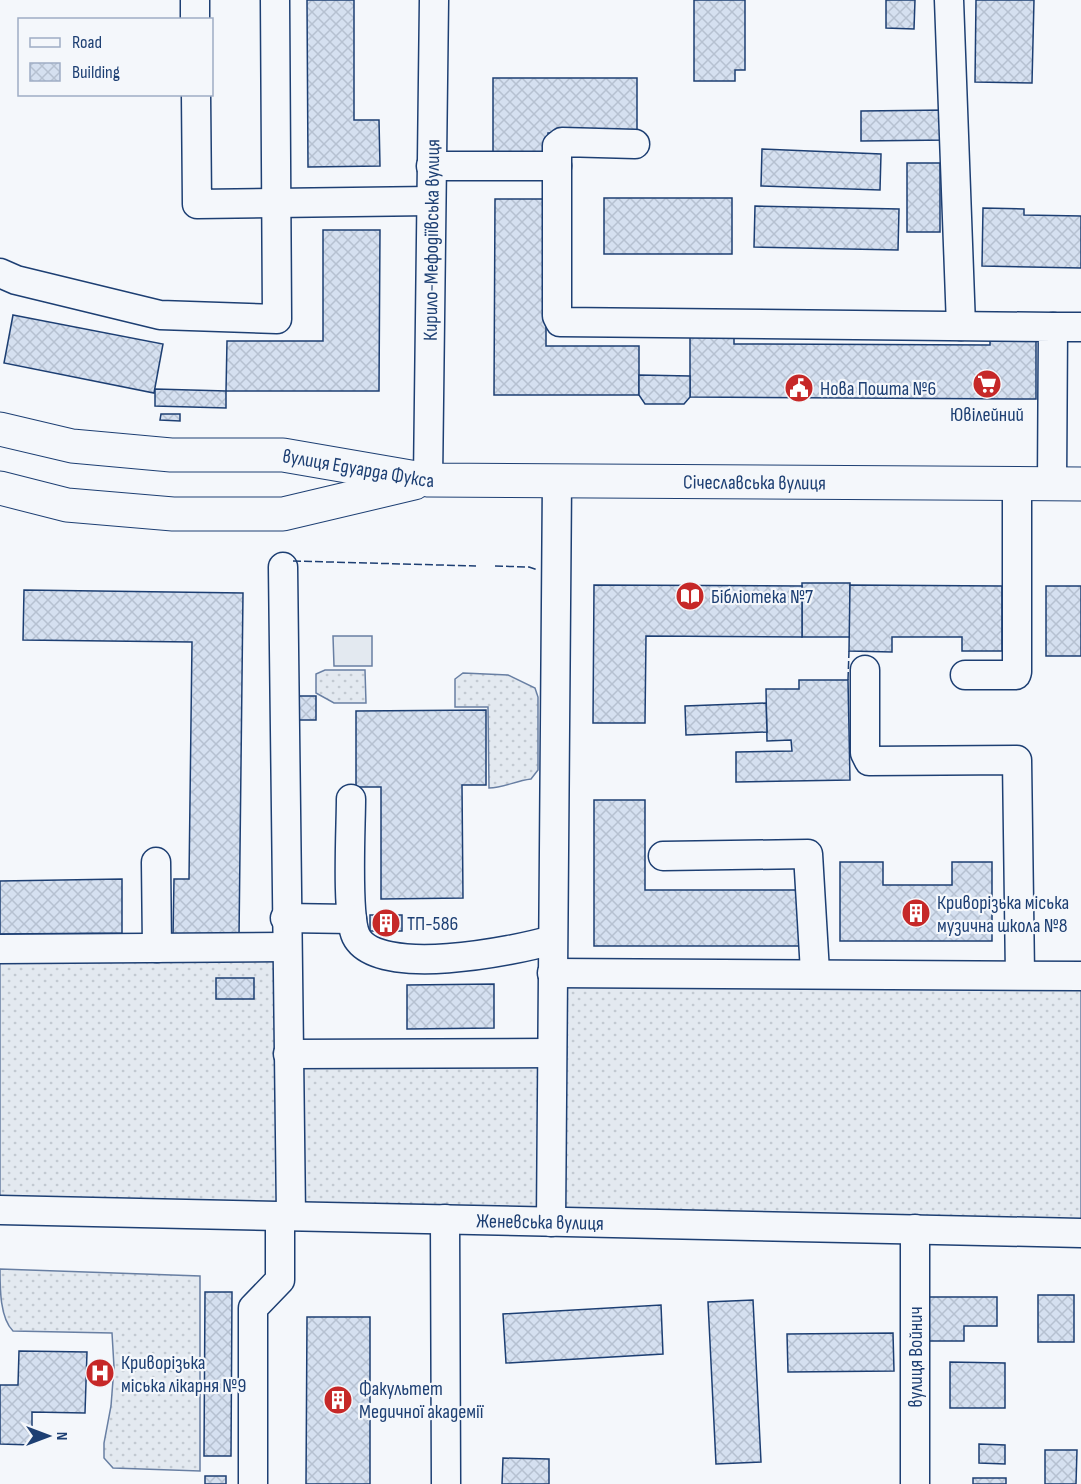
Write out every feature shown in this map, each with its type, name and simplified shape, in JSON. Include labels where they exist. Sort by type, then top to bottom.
[{"type":"main road","name":"вулиця Едуарда Фукса","points":[[0,429],[72,446],[171,455],[283,455],[428,480]]},
{"type":"main road","name":"вулиця Едуарда Фукса","points":[[0,488],[67,505],[173,514],[283,514],[428,480]]},
{"type":"main road","name":"Січеславська вулиця","points":[[428,480],[1067,484]]},
{"type":"street","points":[[195,0],[195,18]]},
{"type":"street","points":[[0,273],[16,280],[160,315],[277,319],[274,0]]},
{"type":"street","name":"Кирило-Мефодіївська вулиця","points":[[428,480],[434,0]]},
{"type":"street","points":[[949,0],[961,326]]},
{"type":"street","points":[[196,96],[197,204],[431,201]]},
{"type":"street","points":[[635,144],[559,143],[557,316],[560,322],[1081,327]]},
{"type":"street","points":[[431,166],[558,166]]},
{"type":"street","points":[[1053,327],[1067,484]]},
{"type":"street","points":[[551,1222],[557,481]]},
{"type":"street","points":[[965,675],[1016,675],[1017,672],[1017,484]]},
{"type":"street","points":[[253,1484],[253,1308],[280,1280],[286,1216],[288,1054],[283,567]]},
{"type":"street","points":[[865,670],[865,753],[869,761],[1017,760],[1020,975]]},
{"type":"street","points":[[351,799],[352,919],[361,944],[369,950],[411,960],[467,957],[552,940]]},
{"type":"street","points":[[663,856],[808,854],[815,972]]},
{"type":"street","points":[[156,862],[157,948]]},
{"type":"street","points":[[285,918],[352,919]]},
{"type":"street","points":[[0,949],[286,947]]},
{"type":"street","points":[[552,973],[815,972],[1081,976]]},
{"type":"street","points":[[288,1054],[552,1053]]},
{"type":"street","name":"Женевська вулиця","points":[[0,1210],[1081,1233]]},
{"type":"street","points":[[445,1219],[446,1484]]},
{"type":"street","name":"вулиця Войнич","points":[[915,1229],[915,1484]]},
{"type":"shaded area","points":[[333,636],[372,636],[372,666],[334,666]]},
{"type":"shaded area","points":[[325,670],[365,670],[366,703],[334,703],[316,693],[316,674]]},
{"type":"shaded area","points":[[463,673],[508,675],[535,688],[538,697],[538,770],[531,779],[489,788],[488,707],[455,707],[455,679]]},
{"type":"shaded area","points":[[286,947],[288,1054],[551,1053],[552,973],[1081,976],[1081,1233],[0,1210],[0,949]]},
{"type":"shaded area","points":[[0,1269],[200,1276],[200,1471],[113,1468],[104,1458],[114,1367],[112,1333],[13,1331],[3,1311]]},
{"type":"building","points":[[307,0],[354,0],[354,120],[379,120],[380,166],[308,167]]},
{"type":"building","points":[[694,0],[745,0],[745,70],[735,70],[735,81],[694,81]]},
{"type":"building","points":[[886,0],[915,0],[914,29],[886,28]]},
{"type":"building","points":[[976,0],[1034,0],[1032,83],[975,82]]},
{"type":"building","points":[[493,78],[637,78],[637,133],[548,133],[548,152],[493,152]]},
{"type":"building","points":[[947,110],[948,140],[861,141],[861,111]]},
{"type":"building","points":[[762,149],[881,154],[880,190],[761,186]]},
{"type":"building","points":[[907,163],[940,163],[940,232],[907,232]]},
{"type":"building","points":[[604,198],[732,198],[732,254],[604,254]]},
{"type":"building","points":[[495,199],[546,199],[546,346],[639,346],[639,395],[494,395]]},
{"type":"building","points":[[755,206],[899,209],[898,250],[754,247]]},
{"type":"building","points":[[983,208],[1024,209],[1024,215],[1081,216],[1081,268],[982,266]]},
{"type":"building","points":[[323,230],[380,230],[379,391],[226,391],[227,341],[323,341]]},
{"type":"building","points":[[13,315],[163,344],[154,393],[4,363]]},
{"type":"building","points":[[690,337],[734,337],[734,344],[990,345],[990,338],[1036,338],[1036,399],[690,397]]},
{"type":"building","points":[[639,375],[690,376],[690,397],[684,404],[645,404],[639,395]]},
{"type":"building","points":[[155,389],[226,391],[226,408],[155,406]]},
{"type":"building","points":[[161,414],[180,414],[180,421],[160,420]]},
{"type":"building","points":[[802,583],[850,583],[850,637],[802,637]]},
{"type":"building","points":[[594,585],[802,586],[802,637],[646,636],[645,723],[593,723]]},
{"type":"building","points":[[850,585],[1002,586],[1002,651],[962,651],[962,637],[892,637],[892,652],[849,651]]},
{"type":"building","points":[[1046,586],[1081,586],[1081,656],[1046,656]]},
{"type":"building","points":[[24,590],[243,593],[239,938],[173,937],[174,879],[189,879],[192,642],[23,640]]},
{"type":"building","points":[[799,680],[848,680],[850,780],[736,782],[736,752],[792,751],[791,740],[767,741],[766,689],[799,689]]},
{"type":"building","points":[[298,696],[316,696],[316,720],[298,720]]},
{"type":"building","points":[[766,703],[767,732],[686,735],[685,706]]},
{"type":"building","points":[[486,710],[486,785],[462,785],[463,898],[381,899],[381,787],[356,787],[356,711]]},
{"type":"building","points":[[594,800],[645,800],[645,890],[806,890],[806,946],[594,946]]},
{"type":"building","name":"Криворізька міська музична школа №8","points":[[840,862],[883,862],[883,885],[952,885],[952,862],[992,862],[992,941],[840,941]]},
{"type":"building","points":[[122,879],[122,933],[0,934],[0,881]]},
{"type":"building","name":"ТП-586","points":[[370,915],[402,915],[402,931],[370,931]]},
{"type":"building","points":[[216,978],[254,978],[254,999],[216,999]]},
{"type":"building","points":[[494,984],[494,1028],[407,1029],[407,985]]},
{"type":"building","points":[[205,1292],[232,1292],[231,1456],[204,1456]]},
{"type":"building","points":[[1038,1295],[1074,1295],[1074,1342],[1038,1342]]},
{"type":"building","points":[[928,1297],[997,1297],[997,1326],[964,1326],[964,1341],[928,1341]]},
{"type":"building","points":[[753,1300],[761,1462],[716,1464],[708,1302]]},
{"type":"building","points":[[661,1305],[663,1354],[506,1363],[503,1314]]},
{"type":"building","name":"Факультет Медичної академії","points":[[307,1317],[370,1317],[370,1484],[306,1484]]},
{"type":"building","points":[[893,1333],[894,1371],[788,1372],[787,1334]]},
{"type":"building","points":[[19,1351],[87,1352],[85,1413],[32,1412],[32,1445],[0,1444],[0,1385],[18,1385]]},
{"type":"building","points":[[950,1362],[1005,1363],[1005,1408],[950,1408]]},
{"type":"building","points":[[979,1444],[1005,1445],[1005,1464],[979,1463]]},
{"type":"building","points":[[1045,1450],[1077,1450],[1076,1484],[1045,1484]]},
{"type":"building","points":[[503,1458],[549,1459],[549,1484],[502,1484]]},
{"type":"building","points":[[205,1476],[226,1476],[226,1484],[205,1484]]},
{"type":"building","points":[[973,1478],[1006,1478],[1006,1484],[973,1484]]},
{"type":"fence","points":[[293,561],[476,566]]},
{"type":"fence","points":[[495,566],[529,567],[538,570]]},
{"type":"fence","points":[[848,680],[849,651]]},
{"type":"place","name":"Ювілейний","points":[[987,384]]},
{"type":"place","name":"Нова Пошта №6","points":[[799,388]]},
{"type":"place","name":"Бібліотека №7","points":[[690,596]]},
{"type":"place","name":"Криворізька міська музична школа №8","points":[[916,913]]},
{"type":"place","name":"ТП-586","points":[[386,923]]},
{"type":"place","name":"Криворізька міська лікарня №9","points":[[100,1373]]},
{"type":"place","name":"Факультет Медичної академії","points":[[338,1400]]}]
